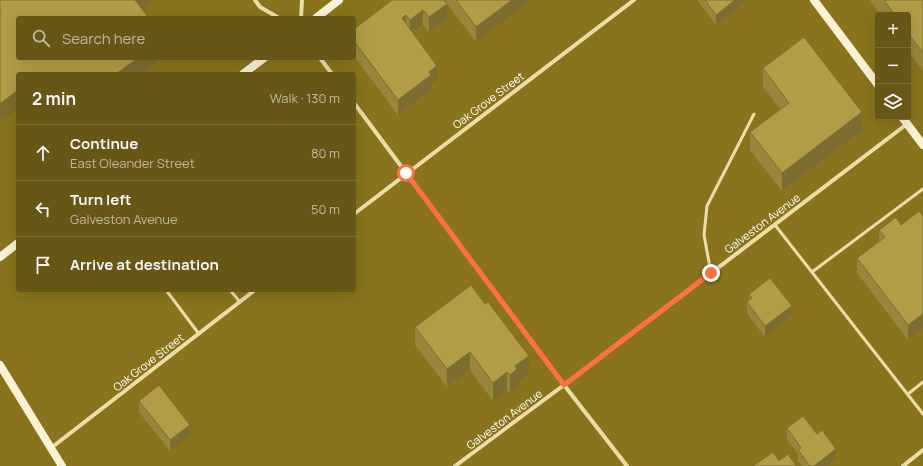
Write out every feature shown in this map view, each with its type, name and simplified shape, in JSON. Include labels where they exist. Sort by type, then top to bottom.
[{"type":"street","points":[[255,0],[260,7],[276,16]]},
{"type":"street","points":[[301,16],[302,0]]},
{"type":"street","points":[[319,16],[339,0]]},
{"type":"street","name":"Oak Grove Street","points":[[356,212],[634,0]]},
{"type":"street","points":[[814,0],[877,84]]},
{"type":"street","points":[[246,72],[261,60]]},
{"type":"street","points":[[322,60],[330,72]]},
{"type":"street","points":[[356,106],[564,385],[627,466]]},
{"type":"street","points":[[904,120],[923,146]]},
{"type":"street","name":"Galveston Avenue","points":[[455,466],[907,124]]},
{"type":"street","points":[[0,257],[16,245]]},
{"type":"street","name":"Oak Grove Street","points":[[51,448],[252,292]]},
{"type":"street","points":[[0,365],[62,466]]},
{"type":"street","points":[[903,466],[923,450]]},
{"type":"lane","points":[[711,273],[704,235],[707,206],[754,114]]},
{"type":"lane","points":[[812,272],[923,189]]},
{"type":"lane","points":[[775,225],[923,414]]},
{"type":"lane","points":[[168,292],[199,334]]},
{"type":"lane","points":[[232,292],[240,302]]},
{"type":"lane","points":[[908,394],[923,382]]},
{"type":"building","points":[[0,0],[135,0],[147,16],[16,16],[16,60],[135,60],[119,72],[16,72],[16,92],[0,104]]},
{"type":"building","points":[[392,0],[444,0],[447,4],[429,17],[423,10],[410,20],[406,15],[402,18],[437,66],[429,72],[431,75],[398,100],[356,44],[356,27]]},
{"type":"building","points":[[456,0],[512,0],[476,27]]},
{"type":"building","points":[[705,0],[735,0],[716,15]]},
{"type":"building","points":[[884,0],[923,0],[923,53],[911,37],[911,12],[893,12]]},
{"type":"building","points":[[804,37],[862,112],[782,173],[750,132],[789,103],[763,68]]},
{"type":"building","points":[[919,211],[923,216],[923,314],[908,325],[857,258],[885,237],[879,230],[896,217],[901,225]]},
{"type":"building","points":[[770,278],[792,306],[765,326],[747,302],[752,298],[749,294]]},
{"type":"building","points":[[471,285],[485,304],[488,302],[529,356],[515,366],[517,369],[510,375],[507,372],[493,383],[470,352],[447,369],[415,327]]},
{"type":"building","points":[[159,385],[190,425],[170,440],[139,401]]},
{"type":"building","points":[[803,416],[817,434],[822,430],[836,449],[814,466],[810,466],[798,450],[801,448],[787,428]]},
{"type":"building","points":[[773,452],[779,461],[788,454],[796,466],[753,466]]},
{"type":"route","points":[[406,173],[564,385],[711,273]]}]
